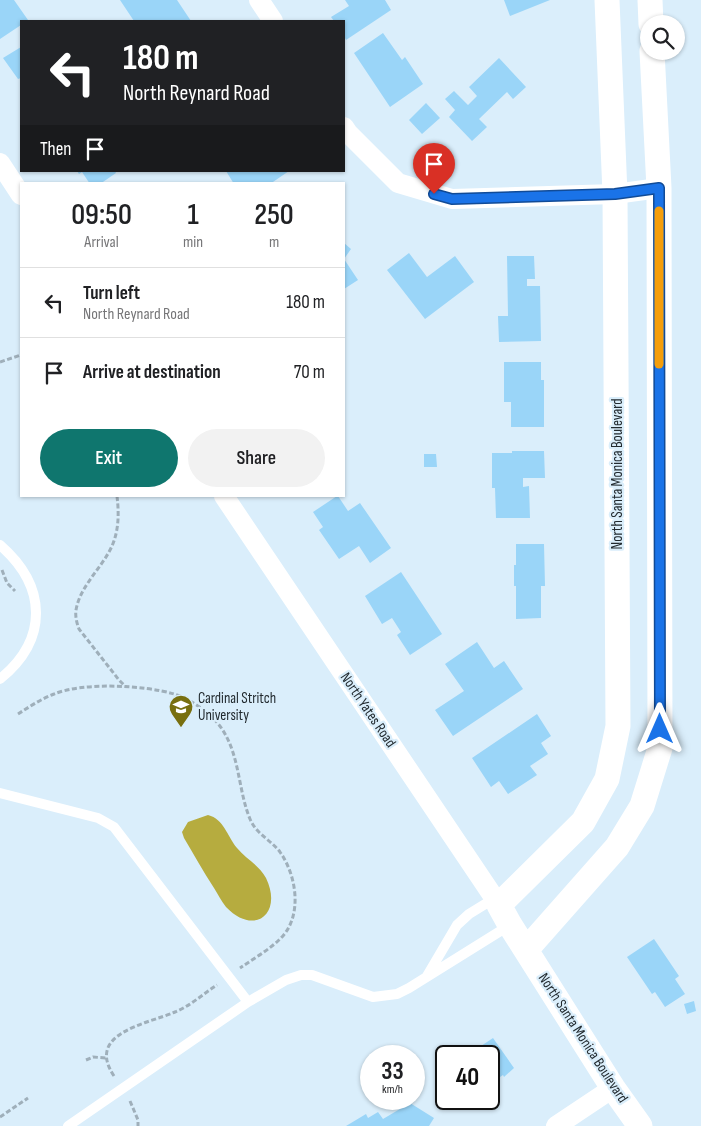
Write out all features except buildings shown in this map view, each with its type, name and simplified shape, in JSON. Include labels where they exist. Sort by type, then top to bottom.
[{"type":"street","points":[[259,0],[272,20]]},
{"type":"street","name":"North Santa Monica Boulevard","points":[[607,0],[615,194],[618,726],[607,779],[583,822],[501,909],[613,1088],[640,1126]]},
{"type":"street","points":[[650,0],[651,15]]},
{"type":"street","points":[[526,950],[618,847],[642,806],[660,748],[659,188],[652,60]]},
{"type":"street","points":[[345,128],[398,183],[452,199],[615,194],[659,188]]},
{"type":"street","points":[[0,163],[20,193]]},
{"type":"street","name":"North Yates Road","points":[[225,497],[501,909]]},
{"type":"street","points":[[556,1126],[613,1088]]},
{"type":"lane","points":[[0,545],[24,572],[32,591],[36,610],[34,631],[25,653],[16,666],[0,679]]},
{"type":"lane","points":[[0,793],[98,818],[110,824],[248,1002]]},
{"type":"lane","points":[[426,977],[457,925],[469,914],[501,909]]},
{"type":"lane","points":[[68,1126],[271,987],[301,975],[312,975],[373,996],[397,994],[426,977],[501,909]]},
{"type":"path","points":[[0,362],[20,355]]},
{"type":"path","points":[[117,497],[119,513],[117,532],[112,547],[85,589],[76,610],[76,620],[79,630],[119,680],[127,687]]},
{"type":"path","points":[[0,564],[7,583],[19,595]]},
{"type":"path","points":[[18,714],[54,694],[70,690],[106,686],[149,688],[175,694],[196,704],[222,728],[237,765],[244,804],[250,819],[254,826],[279,850],[292,875],[295,907],[290,925],[280,939],[176,1012],[122,1033],[114,1038],[109,1045],[106,1058],[111,1072],[133,1109],[138,1126]]},
{"type":"path","points":[[86,1060],[93,1057],[106,1058]]},
{"type":"path","points":[[0,1117],[28,1098]]},
{"type":"shaded area","points":[[208,815],[222,824],[237,848],[260,869],[266,878],[271,902],[263,917],[256,920],[247,920],[237,916],[226,907],[184,838],[182,832],[188,822]]},
{"type":"slow traffic","points":[[659,211],[659,364]]},
{"type":"place","name":"Cardinal Stritch University","points":[[181,728]]},
{"type":"route","points":[[434,194],[452,199],[615,194],[659,188],[660,729]]}]
